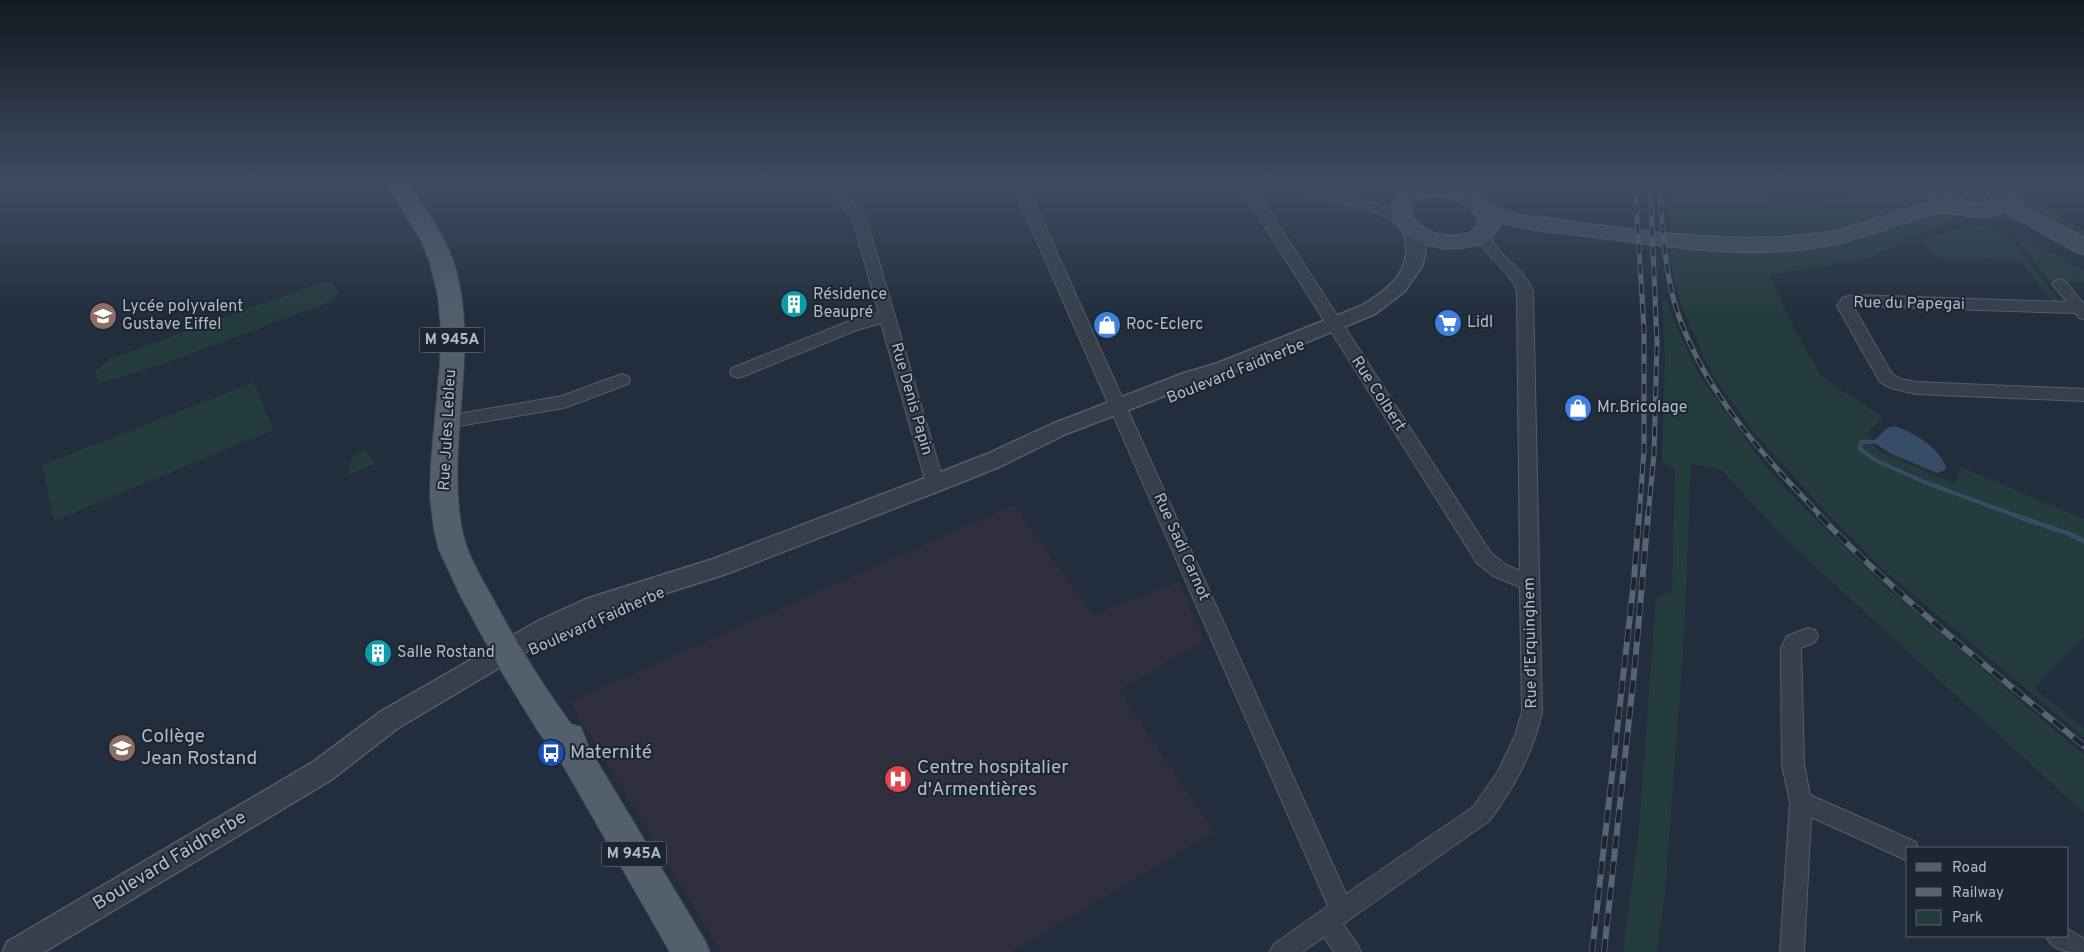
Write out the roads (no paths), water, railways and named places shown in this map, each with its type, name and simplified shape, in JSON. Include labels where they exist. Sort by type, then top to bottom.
[{"type":"main road","name":"Rue Jules Lebleu","points":[[424,228],[436,248],[447,281],[452,333],[444,478],[445,508],[451,540],[458,560],[515,652],[542,712],[576,756],[690,952]]},
{"type":"main road","points":[[1412,228],[1427,238],[1454,243],[1472,241],[1478,228]]},
{"type":"main road","points":[[1579,228],[1695,242],[1753,245],[1829,238],[1862,228]]},
{"type":"main road","points":[[2044,228],[2062,236]]},
{"type":"main road","points":[[2049,228],[2084,247]]},
{"type":"street","name":"Rue Denis Papin","points":[[862,228],[935,483]]},
{"type":"street","name":"Rue Sadi Carnot","points":[[1039,228],[1121,411],[1349,952]]},
{"type":"street","name":"Rue Colbert","points":[[1273,228],[1484,558],[1507,575],[1531,582]]},
{"type":"street","name":"Boulevard Faidherbe","points":[[17,952],[322,771],[364,750],[515,652],[546,628],[594,606],[718,567],[994,460],[1035,451],[1121,411],[1192,391],[1336,329],[1379,304],[1409,274],[1417,256],[1418,248],[1409,228]]},
{"type":"street","name":"Rue d'Erquinghem","points":[[1282,952],[1481,814],[1498,791],[1529,730],[1531,722],[1531,582],[1526,298],[1524,286],[1519,278],[1491,250],[1485,228]]},
{"type":"street","points":[[1454,243],[1479,251],[1519,278]]},
{"type":"street","name":"Boulevard Faidherbe","points":[[1336,329],[1358,324],[1389,307],[1414,283],[1430,252],[1438,247],[1454,243]]},
{"type":"street","points":[[2060,284],[2081,312]]},
{"type":"street","name":"Rue du Papegai","points":[[2081,312],[1857,300],[1848,302],[1845,306],[1882,372],[1896,384],[1916,388],[2084,395]]},
{"type":"street","points":[[738,372],[852,326],[887,316]]},
{"type":"street","points":[[447,422],[564,402],[622,380]]},
{"type":"street","points":[[1792,952],[1801,802],[1793,765],[1791,648],[1794,642],[1808,636]]},
{"type":"street","points":[[1801,802],[1906,849]]},
{"type":"street","points":[[2060,937],[2084,952]]},
{"type":"water","points":[[1893,426],[1901,428],[1925,441],[1938,454],[1946,468],[1938,473],[1891,454],[1873,442],[1887,428]]},
{"type":"waterway","points":[[1873,442],[1861,442],[1860,449],[1875,460],[1924,482],[2017,516]]},
{"type":"waterway","points":[[2014,515],[2070,534],[2084,541]]},
{"type":"railway","points":[[1638,228],[1644,329],[1644,450],[1639,516]]},
{"type":"railway","points":[[1648,516],[1654,454],[1657,342],[1652,228]]},
{"type":"railway","points":[[1663,228],[1668,272],[1674,301],[1685,332],[1699,361],[1734,417],[1821,516]]},
{"type":"railway","points":[[1592,952],[1634,580],[1639,515]]},
{"type":"railway","points":[[1604,952],[1635,664],[1648,515]]},
{"type":"railway","points":[[1819,515],[1882,577],[1915,606],[2084,746]]},
{"type":"place","name":"Résidence Beaupré","points":[[794,304]]},
{"type":"place","name":"Lycée polyvalent Gustave Eiffel","points":[[103,316]]},
{"type":"place","name":"Lidl","points":[[1448,323]]},
{"type":"place","name":"Roc-Eclerc","points":[[1107,325]]},
{"type":"place","name":"Mr.Bricolage","points":[[1578,408]]},
{"type":"place","name":"Salle Rostand","points":[[378,653]]},
{"type":"place","name":"Collège Jean Rostand","points":[[122,748]]},
{"type":"place","name":"Maternité","points":[[551,753]]},
{"type":"place","name":"Centre hospitalier d'Armentières","points":[[898,779]]}]
